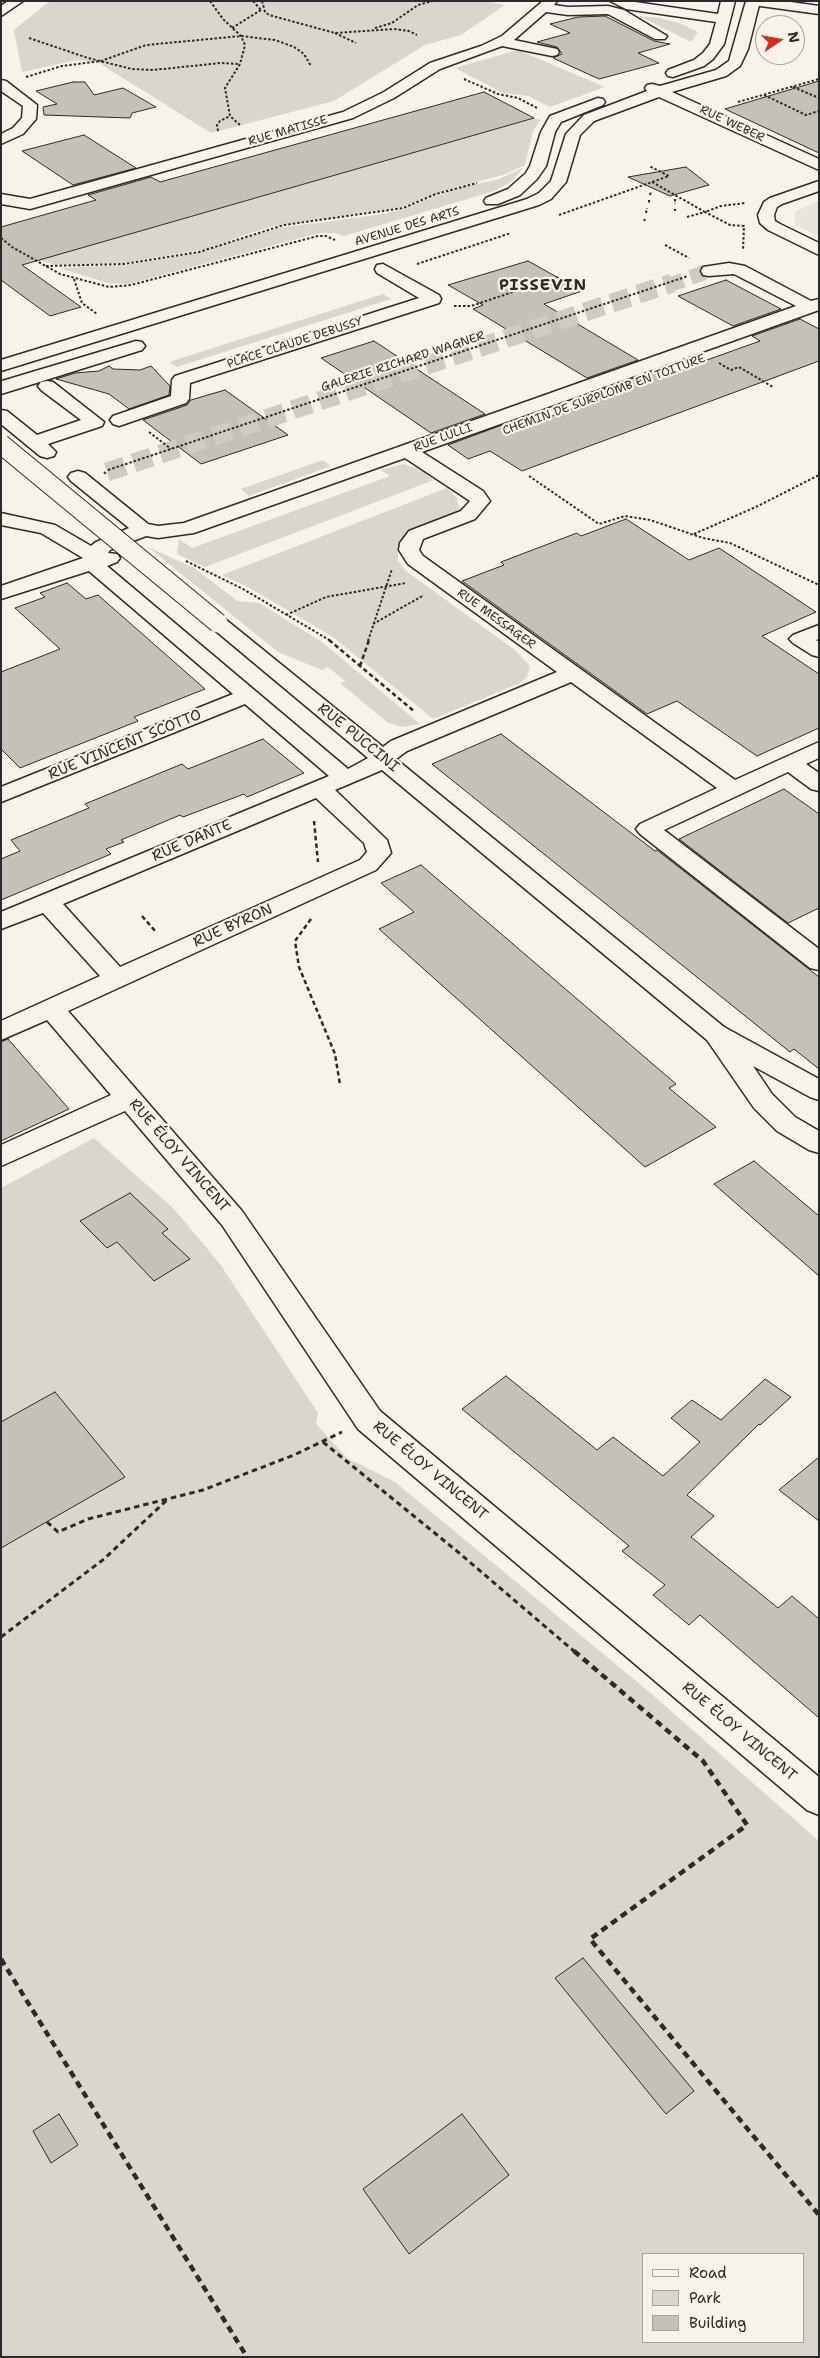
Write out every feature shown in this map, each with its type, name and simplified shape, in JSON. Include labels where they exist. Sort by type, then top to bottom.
[{"type":"street","points":[[1,12],[17,1]]},
{"type":"street","points":[[616,1],[626,6],[713,14]]},
{"type":"street","name":"AVENUE DES ARTS","points":[[1,350],[501,198],[524,185],[532,176],[538,166],[548,132],[555,119],[698,63],[708,56],[717,44],[713,14],[728,1]]},
{"type":"street","points":[[1,366],[533,202],[545,196],[558,182],[572,136],[580,125],[601,113],[660,91],[721,73],[735,63],[741,49],[753,1],[819,10]]},
{"type":"street","points":[[548,4],[568,11],[596,9],[619,13],[630,21],[660,36],[656,37]]},
{"type":"street","name":"RUE MATISSE","points":[[1,199],[30,204],[348,114],[389,96],[435,66],[501,42],[548,4]]},
{"type":"street","points":[[501,42],[552,52]]},
{"type":"street","points":[[1,84],[30,105],[29,119],[15,133],[1,140]]},
{"type":"street","name":"RUE WEBER","points":[[645,84],[819,165]]},
{"type":"street","points":[[1,125],[15,133]]},
{"type":"street","points":[[819,186],[776,201],[770,205],[766,215],[768,223],[774,227],[819,250]]},
{"type":"street","points":[[383,269],[433,299]]},
{"type":"street","points":[[714,269],[740,270],[814,306]]},
{"type":"street","name":"PLACE CLAUDE DEBUSSY","points":[[119,420],[180,399],[181,380],[433,299]]},
{"type":"street","name":"RUE LULLI","points":[[142,529],[174,531],[195,527],[814,306]]},
{"type":"street","points":[[1,389],[136,346]]},
{"type":"street","points":[[1,415],[41,447],[95,422],[48,386]]},
{"type":"street","name":"RUE PUCCINI","points":[[1,444],[715,1033],[819,1091]]},
{"type":"street","points":[[408,451],[476,495],[480,501],[468,515],[416,535],[410,543],[409,550]]},
{"type":"street","points":[[93,560],[103,546],[142,529],[96,475]]},
{"type":"street","points":[[1,519],[48,529],[93,560],[344,777]]},
{"type":"street","name":"RUE MESSAGER","points":[[409,550],[415,560],[733,790]]},
{"type":"street","points":[[1,593],[93,560],[131,551]]},
{"type":"street","points":[[819,631],[800,639],[819,651]]},
{"type":"street","name":"RUE DANTE","points":[[1,921],[322,791],[344,777],[371,767],[398,746],[572,674]]},
{"type":"street","name":"RUE VINCENT SCOTTO","points":[[3,791],[249,695]]},
{"type":"street","points":[[819,749],[648,829],[819,962]]},
{"type":"street","points":[[790,763],[819,784]]},
{"type":"street","name":"RUE BYRON","points":[[1,1031],[368,865],[379,853],[375,840],[322,791]]},
{"type":"street","points":[[47,902],[116,979]]},
{"type":"street","name":"RUE ÉLOY VINCENT","points":[[52,1009],[232,1218],[369,1420],[819,1799]]},
{"type":"street","name":"RUE PUCCINI","points":[[715,1033],[744,1072],[763,1102],[786,1124],[819,1142]]},
{"type":"street","points":[[1,1156],[128,1098]]},
{"type":"path","points":[[210,1],[241,36],[245,45],[240,64],[225,88],[230,110]]},
{"type":"path","points":[[253,1],[261,10],[269,15],[335,33],[356,43]]},
{"type":"path","points":[[262,1],[265,12],[269,15]]},
{"type":"path","points":[[369,30],[392,23],[418,5],[433,1]]},
{"type":"path","points":[[232,28],[261,10]]},
{"type":"path","points":[[335,33],[369,30],[409,31],[417,35]]},
{"type":"path","points":[[25,77],[62,66],[102,61],[126,50],[146,45],[241,36],[276,40],[294,47],[304,54],[311,66]]},
{"type":"path","points":[[29,38],[102,61],[132,68],[153,70],[222,63],[240,64]]},
{"type":"path","points":[[460,78],[498,94],[518,98],[540,109]]},
{"type":"path","points":[[705,112],[819,78]]},
{"type":"path","points":[[793,86],[819,98]]},
{"type":"path","points":[[763,95],[806,115],[819,111]]},
{"type":"path","points":[[218,136],[217,125],[230,116]]},
{"type":"path","points":[[652,182],[730,225],[744,226]]},
{"type":"path","points":[[46,266],[124,264],[199,252],[265,229],[303,222],[385,212],[403,208],[454,188],[478,183]]},
{"type":"path","points":[[674,199],[675,204]]},
{"type":"path","points":[[687,217],[732,205]]},
{"type":"path","points":[[646,214],[647,208]]},
{"type":"path","points":[[1,238],[46,266],[74,279],[109,287],[131,285],[318,236],[326,236],[336,241]]},
{"type":"path","name":"GALERIE RICHARD WAGNER","points":[[96,475],[689,276]]},
{"type":"path","points":[[433,299],[444,306],[470,306],[558,277]]},
{"type":"path","points":[[74,279],[82,303],[103,320]]},
{"type":"path","name":"CHEMIN DE SURPLOMB EN TOITURE","points":[[718,363],[731,370],[739,367],[773,387]]},
{"type":"path","points":[[693,534],[758,506],[819,475]]},
{"type":"path","points":[[529,476],[599,524],[625,516],[650,520],[730,544],[819,585]]},
{"type":"path","points":[[360,666],[394,564],[409,550]]},
{"type":"path","points":[[180,558],[328,639],[436,730]]},
{"type":"path","points":[[210,573],[215,571]]},
{"type":"path","points":[[286,615],[326,598],[386,586],[443,580]]},
{"type":"path","points":[[373,624],[422,596],[443,580]]},
{"type":"path","points":[[322,791],[313,814],[322,886],[314,915],[295,942],[299,967],[335,1054],[340,1085]]},
{"type":"path","points":[[142,916],[158,934]]},
{"type":"path","points":[[47,1522],[58,1532],[88,1519],[203,1490],[294,1456],[369,1420]]},
{"type":"path","points":[[323,1442],[458,1552],[703,1761],[747,1825],[590,1938],[819,2216]]},
{"type":"path","points":[[1,1637],[104,1559],[170,1498]]},
{"type":"path","points":[[1,1959],[247,2357]]},
{"type":"shaded area","points":[[819,200],[819,236],[795,225],[795,212]]},
{"type":"green space","points":[[50,1],[485,1],[505,5],[461,35],[425,45],[334,101],[211,133],[99,63],[77,60],[22,72],[14,30]]},
{"type":"green space","points":[[639,16],[660,18],[679,23],[698,32],[691,42]]},
{"type":"green space","points":[[518,50],[605,87],[550,107],[528,96],[503,93],[455,68]]},
{"type":"green space","points":[[534,118],[541,120],[533,131],[525,165],[503,175],[453,188],[402,207],[274,226],[207,249],[123,263],[56,265],[39,260]]},
{"type":"green space","points":[[523,168],[512,181],[494,191],[344,236],[335,233],[319,233],[129,284],[108,283],[59,268],[127,265],[192,254],[278,228],[384,214],[455,189],[499,179]]},
{"type":"green space","points":[[383,294],[391,299],[177,367],[169,362]]},
{"type":"green space","points":[[323,460],[331,466],[249,496],[241,489]]},
{"type":"green space","points":[[403,464],[417,468],[434,480],[205,567],[177,554],[179,539],[192,548],[390,476],[381,470]]},
{"type":"green space","points":[[447,488],[457,498],[459,508],[454,514],[408,534],[398,547],[398,561],[406,571],[515,650],[530,666],[527,677],[520,683],[433,719],[333,637],[248,587],[222,575]]},
{"type":"green space","points":[[148,547],[194,568],[238,601],[259,603],[322,642],[420,724],[403,727],[388,723],[340,683],[345,681],[328,667],[322,670],[278,652]]},
{"type":"green space","points":[[94,1138],[174,1209],[220,1264],[318,1413],[316,1424],[347,1458],[395,1482],[647,1690],[819,1841],[819,2357],[1,2357],[1,1188]]},
{"type":"building","points":[[605,16],[654,41],[670,44],[638,53],[659,63],[599,79],[553,58],[562,54],[557,47],[537,42],[570,33],[550,24],[578,17]]},
{"type":"building","points":[[819,81],[819,153],[725,109]]},
{"type":"building","points":[[73,82],[85,82],[94,95],[123,88],[156,107],[132,113],[130,118],[44,115],[43,107],[57,104],[36,91]]},
{"type":"building","points":[[484,92],[534,118],[22,265],[81,307],[50,316],[1,280],[1,227],[96,200],[88,195],[151,177],[160,182]]},
{"type":"building","points":[[84,135],[136,168],[73,185],[22,151]]},
{"type":"building","points":[[686,167],[709,185],[670,196],[628,177]]},
{"type":"building","points":[[528,261],[582,291],[544,304],[638,360],[587,378],[473,309],[483,305],[448,285]]},
{"type":"building","points":[[726,280],[781,309],[733,326],[678,296]]},
{"type":"building","points":[[800,319],[819,329],[819,361],[522,471],[490,451],[468,459],[448,445],[502,425],[511,431],[613,394],[604,389],[656,370],[665,375],[760,341],[752,336]]},
{"type":"building","points":[[374,341],[485,414],[431,433],[321,358]]},
{"type":"building","points":[[109,366],[113,369],[140,370],[151,366],[170,386],[169,395],[129,409],[109,394],[56,379],[75,373],[99,371]]},
{"type":"building","points":[[225,390],[288,435],[201,464],[143,420],[187,405],[191,400]]},
{"type":"building","points":[[626,519],[689,560],[719,548],[816,612],[762,636],[819,674],[819,728],[757,756],[677,701],[647,714],[462,581],[504,565],[501,562],[577,533],[581,536]]},
{"type":"building","points":[[67,583],[86,599],[98,595],[205,689],[134,717],[138,721],[20,768],[1,749],[1,672],[60,649],[15,608],[45,597],[40,593]]},
{"type":"building","points":[[501,734],[655,851],[657,850],[819,977],[819,1069],[794,1049],[790,1052],[432,764]]},
{"type":"building","points":[[263,739],[304,773],[247,797],[244,794],[183,817],[180,815],[121,840],[124,842],[106,849],[111,854],[1,900],[1,859],[20,851],[11,840],[89,808],[85,804],[182,764],[188,769]]},
{"type":"building","points":[[784,789],[819,814],[819,908],[788,923],[679,839]]},
{"type":"building","points":[[421,865],[676,1084],[669,1088],[716,1127],[645,1167],[379,929],[414,912],[381,883]]},
{"type":"building","points":[[8,1039],[69,1109],[1,1141],[1,1042]]},
{"type":"building","points":[[754,1161],[819,1216],[819,1276],[714,1184]]},
{"type":"building","points":[[130,1193],[168,1229],[162,1233],[190,1259],[154,1281],[117,1242],[107,1248],[80,1221]]},
{"type":"building","points":[[506,1376],[597,1450],[613,1437],[663,1476],[700,1442],[671,1418],[692,1400],[721,1420],[765,1379],[791,1397],[759,1424],[687,1495],[714,1516],[691,1537],[778,1608],[792,1596],[819,1619],[819,1718],[700,1615],[689,1625],[653,1595],[665,1585],[622,1551],[629,1546],[462,1409]]},
{"type":"building","points":[[55,1392],[125,1477],[1,1548],[1,1422]]},
{"type":"building","points":[[819,1457],[819,1521],[779,1490]]},
{"type":"building","points":[[583,1958],[694,2091],[666,2114],[555,1978]]},
{"type":"building","points":[[59,2114],[78,2145],[51,2163],[33,2131]]},
{"type":"building","points":[[462,2114],[509,2175],[409,2254],[363,2189]]},
{"type":"tunnel","points":[[669,285],[709,271]]},
{"type":"tunnel","points":[[107,472],[672,283]]},
{"type":"district","name":"PISSEVIN","points":[[543,286]]}]
